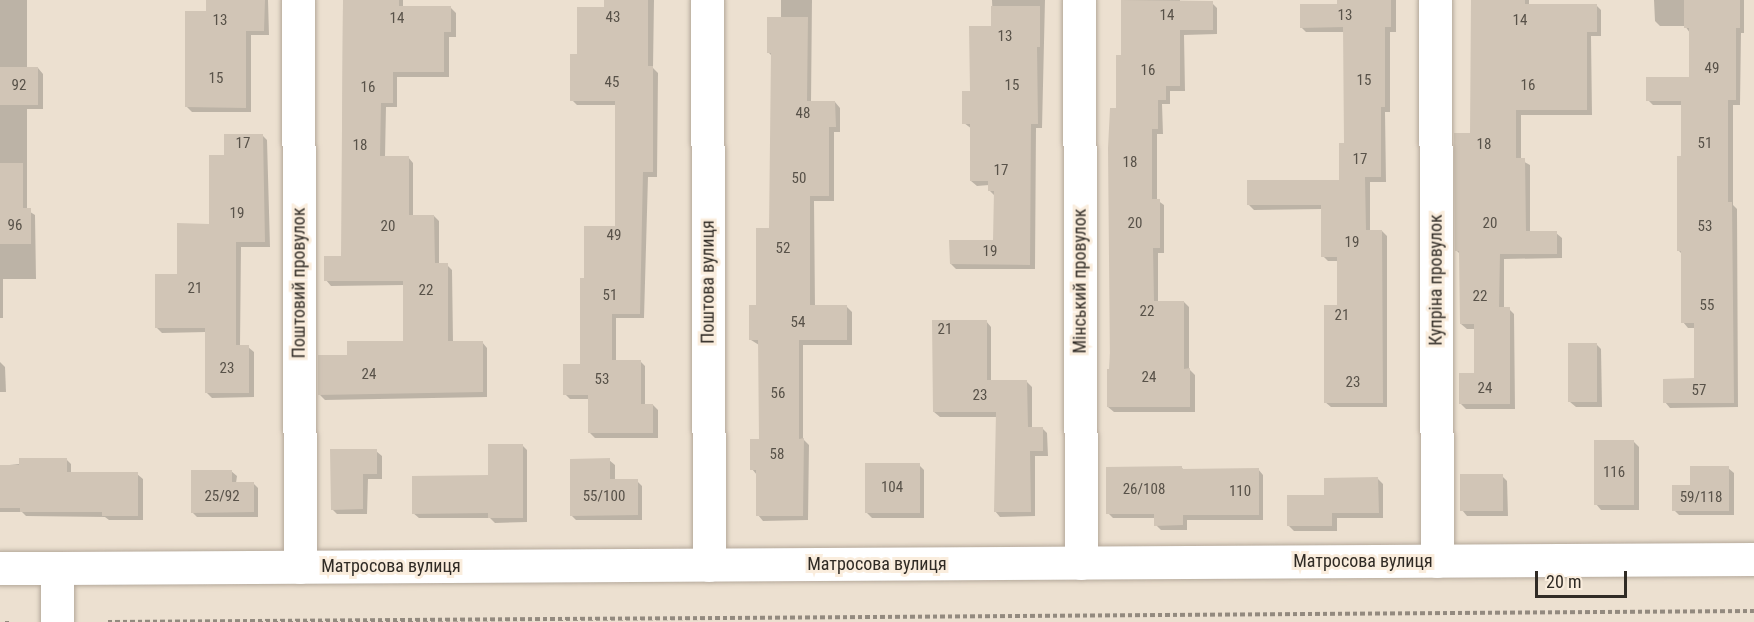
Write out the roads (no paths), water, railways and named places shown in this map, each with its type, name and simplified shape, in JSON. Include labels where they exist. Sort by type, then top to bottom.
[{"type":"street","name":"Поштовий провулок","points":[[298,0],[300,567]]},
{"type":"street","name":"Поштова вулиця","points":[[707,0],[708,565]]},
{"type":"street","name":"Мінський провулок","points":[[1079,0],[1081,563]]},
{"type":"street","name":"Купріна провулок","points":[[1435,0],[1437,561]]},
{"type":"street","name":"Матросова вулиця","points":[[0,568],[1754,559]]},
{"type":"street","points":[[57,568],[57,622]]}]
